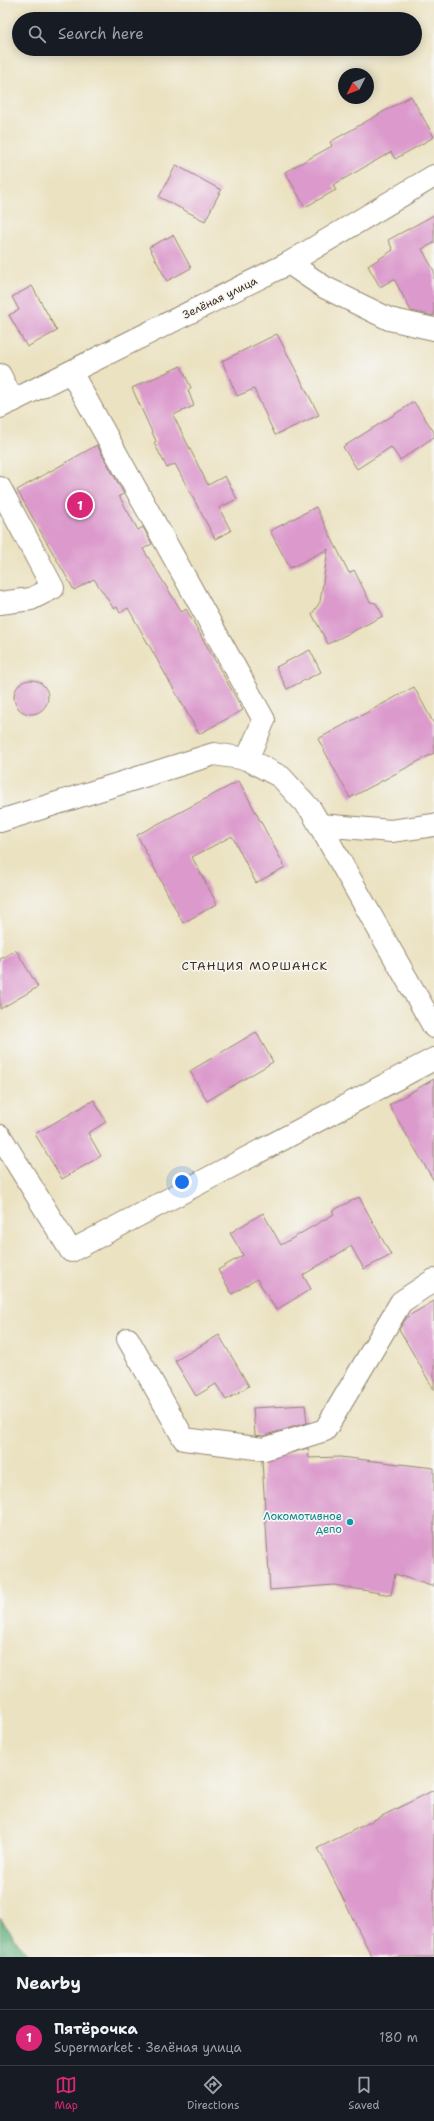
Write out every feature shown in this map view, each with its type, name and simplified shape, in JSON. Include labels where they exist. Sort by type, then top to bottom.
[{"type":"street","name":"Зелёная улица","points":[[6,404],[289,263],[434,176]]},
{"type":"street","points":[[289,263],[324,287],[389,320],[434,329]]},
{"type":"street","points":[[71,372],[264,720],[246,759]]},
{"type":"street","points":[[0,375],[6,404]]},
{"type":"street","points":[[0,488],[54,588],[31,599],[0,603]]},
{"type":"street","points":[[0,821],[214,754],[246,759],[281,776],[311,810],[321,825],[434,1027]]},
{"type":"street","points":[[321,825],[391,831],[434,825]]},
{"type":"street","points":[[0,1136],[71,1251],[434,1059]]},
{"type":"street","points":[[128,1339],[184,1438],[264,1449],[325,1430],[401,1302],[434,1280]]},
{"type":"green space","points":[[0,1918],[29,1957],[0,1957]]},
{"type":"building","points":[[411,96],[434,137],[395,159],[391,152],[333,185],[336,190],[305,207],[285,172],[332,146],[330,142]]},
{"type":"building","points":[[176,165],[221,190],[205,221],[159,197]]},
{"type":"building","points":[[434,215],[434,243],[422,249],[434,271],[434,316],[411,311],[394,279],[380,287],[368,266],[393,250],[388,240]]},
{"type":"building","points":[[173,235],[191,268],[167,281],[149,247]]},
{"type":"building","points":[[32,286],[57,331],[27,347],[9,315],[19,310],[12,297]]},
{"type":"building","points":[[277,334],[319,415],[275,435],[254,389],[237,396],[222,361]]},
{"type":"building","points":[[181,366],[191,388],[188,390],[194,406],[173,415],[208,485],[225,476],[237,499],[219,508],[231,531],[215,539],[175,464],[167,468],[154,443],[156,441],[132,388]]},
{"type":"building","points":[[414,402],[434,432],[434,437],[400,460],[391,447],[357,469],[343,447]]},
{"type":"building","points":[[97,445],[124,494],[119,496],[138,530],[143,527],[152,544],[143,549],[182,612],[186,609],[243,710],[199,734],[128,608],[120,613],[117,607],[114,609],[94,579],[74,590],[17,490]]},
{"type":"building","points":[[316,507],[349,573],[354,570],[370,602],[376,603],[383,616],[328,644],[312,614],[320,602],[328,549],[290,568],[270,531]]},
{"type":"building","points":[[310,650],[321,672],[287,689],[276,667]]},
{"type":"building","points":[[34,680],[41,682],[46,687],[48,697],[46,707],[41,712],[28,714],[21,712],[16,707],[14,694],[16,687],[21,682]]},
{"type":"building","points":[[414,687],[434,724],[434,753],[350,798],[318,739]]},
{"type":"building","points":[[239,781],[285,867],[256,883],[232,836],[192,857],[217,904],[183,923],[137,835]]},
{"type":"building","points":[[16,950],[38,987],[0,1009],[0,959]]},
{"type":"building","points":[[256,1032],[273,1062],[207,1101],[190,1071]]},
{"type":"building","points":[[434,1079],[434,1181],[389,1105]]},
{"type":"building","points":[[94,1100],[106,1122],[88,1133],[101,1156],[62,1179],[35,1134]]},
{"type":"building","points":[[359,1197],[391,1255],[364,1269],[351,1246],[303,1275],[311,1289],[276,1310],[257,1279],[232,1294],[218,1270],[243,1255],[230,1233],[263,1213],[281,1245],[334,1214],[332,1211]]},
{"type":"building","points":[[434,1301],[434,1390],[399,1329],[407,1317]]},
{"type":"building","points":[[219,1335],[249,1386],[226,1400],[216,1384],[196,1396],[175,1361]]},
{"type":"building","points":[[305,1405],[307,1423],[263,1436],[255,1435],[253,1408]]},
{"type":"building","name":"Локомотивное депо","points":[[308,1448],[309,1458],[340,1457],[434,1468],[434,1587],[395,1574],[391,1595],[334,1585],[270,1590],[262,1461]]},
{"type":"building","points":[[434,1790],[434,1957],[372,1957],[318,1848]]},
{"type":"place","name":"Пятёрочка","points":[[80,505]]},
{"type":"place","name":"Локомотивное депо","points":[[350,1522]]},
{"type":"district","name":"СТАНЦИЯ МОРШАНСК","points":[[255,966]]}]
